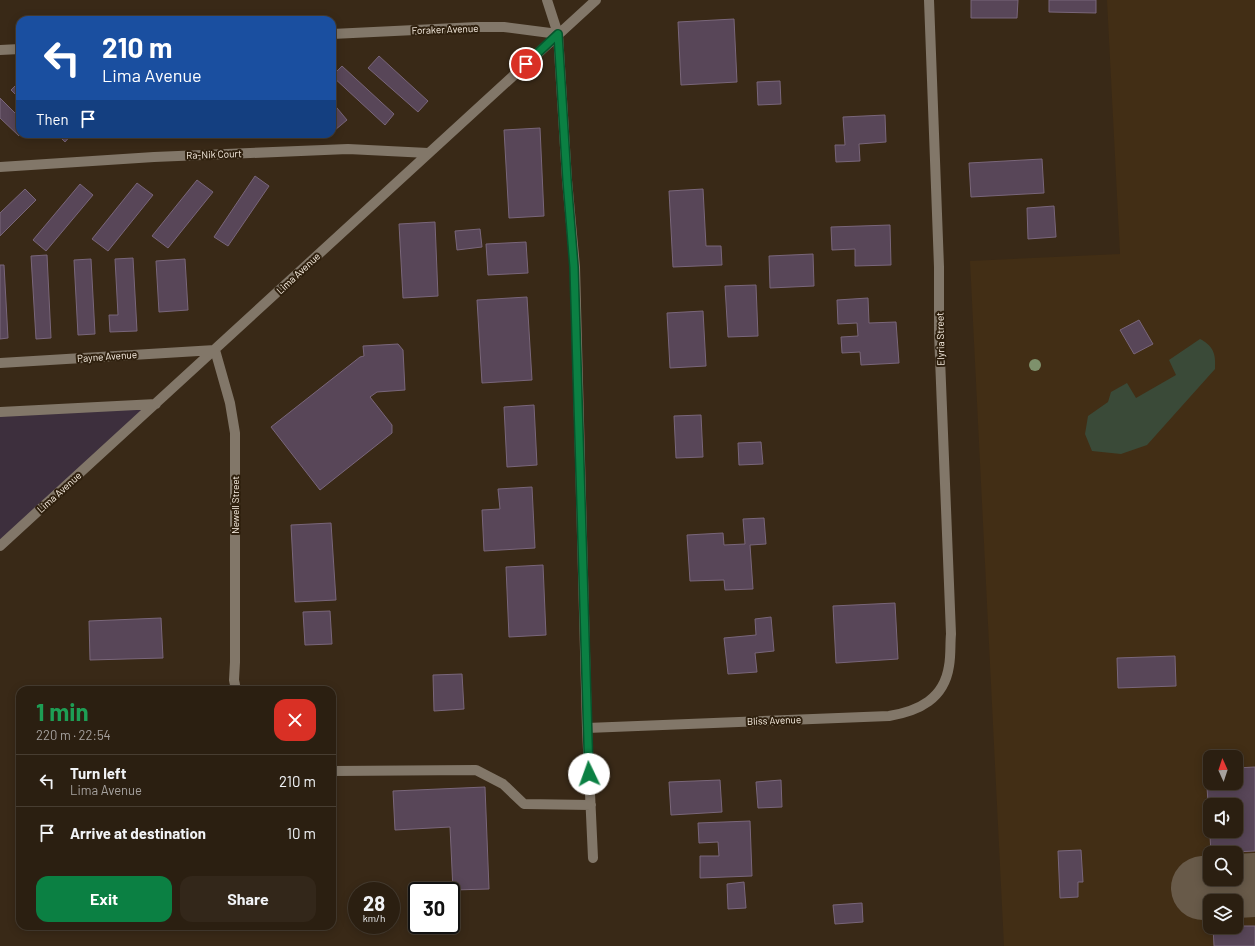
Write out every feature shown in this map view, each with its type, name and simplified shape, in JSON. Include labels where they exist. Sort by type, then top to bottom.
[{"type":"street","points":[[547,0],[558,34],[574,267],[587,728],[593,858]]},
{"type":"street","name":"Lima Avenue","points":[[0,546],[596,0]]},
{"type":"street","name":"Elyria Street","points":[[929,0],[939,266],[939,332],[951,634],[949,665],[946,678]]},
{"type":"street","name":"Foraker Avenue","points":[[336,34],[504,27],[558,34]]},
{"type":"street","points":[[0,50],[16,49]]},
{"type":"street","name":"Ra-Nik Court","points":[[0,166],[154,157],[348,149],[428,154]]},
{"type":"street","name":"Payne Avenue","points":[[0,363],[215,350]]},
{"type":"street","name":"Newell Street","points":[[215,350],[230,403],[235,433],[235,686]]},
{"type":"street","points":[[0,412],[156,404]]},
{"type":"street","name":"Bliss Avenue","points":[[587,728],[889,716],[906,713],[923,706],[936,694],[946,678]]},
{"type":"street","points":[[336,771],[476,770],[503,784],[524,804],[591,805]]},
{"type":"shaded area","points":[[1107,0],[1255,0],[1255,946],[1004,946],[970,261],[1120,254]]},
{"type":"shaded area","points":[[156,404],[0,546],[0,412]]},
{"type":"green space","points":[[1200,339],[1213,351],[1215,369],[1147,445],[1121,454],[1092,451],[1085,434],[1088,416],[1108,402],[1111,392],[1127,383],[1136,398],[1176,375],[1169,360]]},
{"type":"building","points":[[971,0],[1018,0],[1017,18],[971,18]]},
{"type":"building","points":[[1049,0],[1096,0],[1096,13],[1049,12]]},
{"type":"building","points":[[734,19],[737,82],[681,85],[678,22]]},
{"type":"building","points":[[379,56],[428,101],[418,112],[368,68]]},
{"type":"building","points":[[342,66],[394,114],[385,125],[336,80],[336,72]]},
{"type":"building","points":[[780,81],[781,104],[758,105],[757,82]]},
{"type":"building","points":[[16,85],[16,95],[11,90]]},
{"type":"building","points":[[0,98],[16,114],[16,133],[0,118]]},
{"type":"building","points":[[336,107],[347,120],[336,129]]},
{"type":"building","points":[[885,115],[886,142],[859,144],[860,161],[836,162],[835,145],[845,145],[843,117]]},
{"type":"building","points":[[540,128],[544,216],[509,218],[504,130]]},
{"type":"building","points":[[61,138],[68,138],[65,142]]},
{"type":"building","points":[[1042,159],[1044,193],[971,197],[969,163]]},
{"type":"building","points":[[255,176],[269,186],[228,246],[214,237]]},
{"type":"building","points":[[197,180],[213,192],[168,248],[152,236]]},
{"type":"building","points":[[137,183],[153,195],[108,251],[92,239]]},
{"type":"building","points":[[80,184],[93,195],[46,251],[33,240]]},
{"type":"building","points":[[25,189],[36,200],[0,236],[0,213]]},
{"type":"building","points":[[703,189],[706,246],[721,246],[722,265],[673,267],[669,191]]},
{"type":"building","points":[[1054,206],[1056,237],[1028,239],[1027,208]]},
{"type":"building","points":[[435,222],[438,296],[403,298],[399,224]]},
{"type":"building","points":[[890,225],[891,265],[855,266],[855,249],[832,250],[831,227]]},
{"type":"building","points":[[480,229],[482,247],[457,250],[455,231]]},
{"type":"building","points":[[526,242],[528,273],[488,275],[486,244]]},
{"type":"building","points":[[813,254],[814,286],[770,288],[769,256]]},
{"type":"building","points":[[47,255],[51,338],[36,339],[31,256]]},
{"type":"building","points":[[133,258],[137,331],[110,332],[109,315],[118,315],[115,259]]},
{"type":"building","points":[[91,259],[95,334],[78,335],[74,260]]},
{"type":"building","points":[[185,259],[188,310],[159,312],[156,261]]},
{"type":"building","points":[[0,265],[4,265],[8,338],[0,339]]},
{"type":"building","points":[[756,285],[758,336],[728,337],[725,286]]},
{"type":"building","points":[[527,297],[532,380],[482,383],[477,300]]},
{"type":"building","points":[[868,298],[869,323],[896,322],[899,363],[861,365],[860,352],[842,353],[841,337],[858,336],[857,323],[838,324],[837,300]]},
{"type":"building","points":[[703,311],[706,366],[670,368],[667,313]]},
{"type":"building","points":[[1139,320],[1153,344],[1134,354],[1120,330]]},
{"type":"building","points":[[398,344],[403,350],[405,390],[377,392],[370,397],[392,425],[392,433],[320,490],[271,427],[360,357],[364,356],[363,346]]},
{"type":"building","points":[[534,405],[537,465],[507,467],[504,407]]},
{"type":"building","points":[[701,415],[703,457],[676,458],[674,416]]},
{"type":"building","points":[[761,442],[763,464],[739,465],[738,443]]},
{"type":"building","points":[[532,487],[535,548],[484,551],[482,510],[500,509],[498,489]]},
{"type":"building","points":[[764,518],[766,544],[750,545],[753,589],[725,590],[724,580],[690,581],[687,535],[723,533],[724,545],[745,544],[743,519]]},
{"type":"building","points":[[331,523],[336,600],[295,602],[291,525]]},
{"type":"building","points":[[543,565],[546,635],[509,637],[506,567]]},
{"type":"building","points":[[895,603],[898,659],[836,663],[833,606]]},
{"type":"building","points":[[330,611],[332,644],[305,645],[303,612]]},
{"type":"building","points":[[771,617],[774,651],[755,653],[757,672],[728,674],[724,638],[756,635],[755,619]]},
{"type":"building","points":[[161,618],[163,658],[90,660],[89,621]]},
{"type":"building","points":[[1175,656],[1176,686],[1118,688],[1117,658]]},
{"type":"building","points":[[462,674],[464,709],[434,711],[433,675]]},
{"type":"building","points":[[1255,767],[1255,851],[1243,852],[1243,846],[1211,846],[1210,838],[1243,838],[1243,798],[1208,798],[1207,790],[1243,790],[1243,768]]},
{"type":"building","points":[[720,780],[722,812],[671,815],[669,782]]},
{"type":"building","points":[[781,780],[782,807],[758,808],[756,782]]},
{"type":"building","points":[[485,787],[489,889],[460,890],[460,882],[453,882],[450,827],[395,830],[393,791]]},
{"type":"building","points":[[750,821],[752,876],[700,878],[700,856],[719,856],[718,842],[699,843],[698,823]]},
{"type":"building","points":[[1081,850],[1083,882],[1078,882],[1078,897],[1060,898],[1058,851]]},
{"type":"building","points":[[744,882],[746,908],[728,909],[727,884]]},
{"type":"building","points":[[862,903],[863,922],[835,924],[833,905]]},
{"type":"building","points":[[1243,926],[1255,926],[1255,946],[1214,946],[1213,934],[1243,934]]},
{"type":"taxiway","points":[[1203,888],[1255,885]]},
{"type":"route","points":[[526,64],[558,34],[574,267],[589,774]]}]
